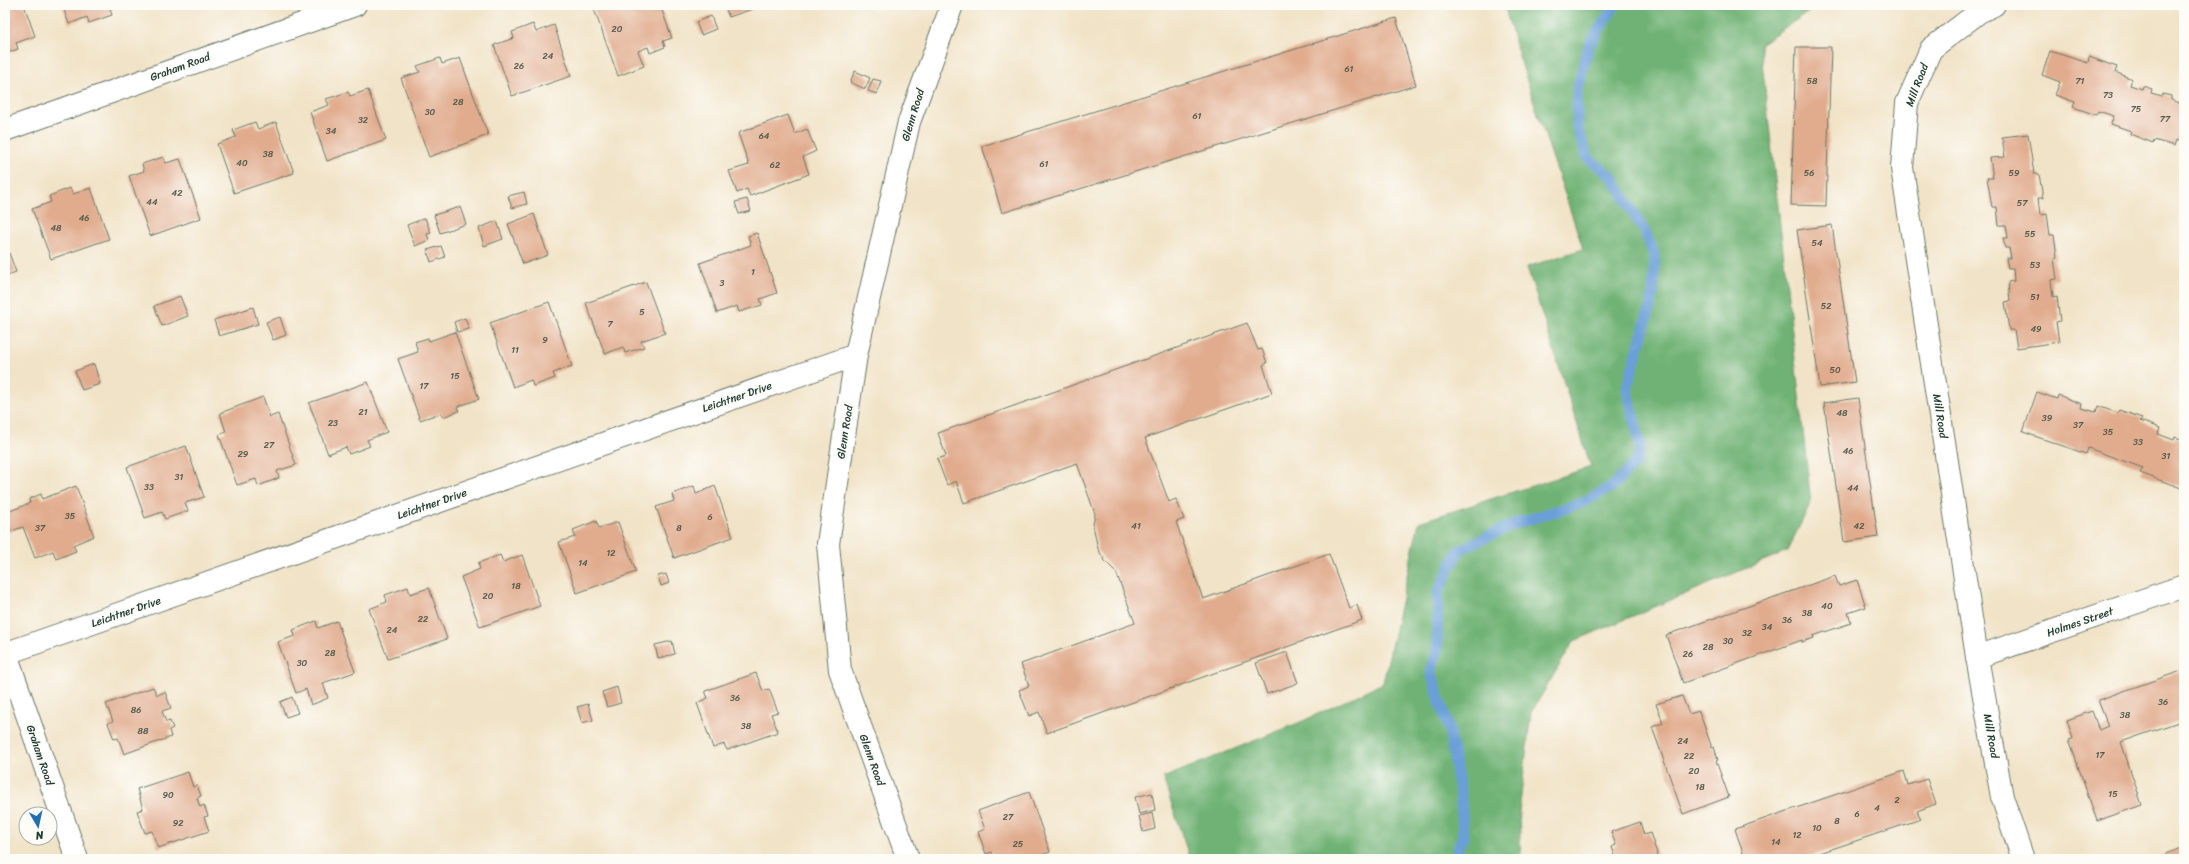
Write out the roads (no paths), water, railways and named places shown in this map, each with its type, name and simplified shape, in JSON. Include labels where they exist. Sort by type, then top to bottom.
[{"type":"street","name":"Graham Road","points":[[5,130],[355,5]]},
{"type":"street","name":"Glenn Road","points":[[908,859],[840,670],[828,544],[856,355],[909,122],[952,5]]},
{"type":"street","name":"Mill Road","points":[[1994,5],[1979,12],[1931,49],[1908,103],[1902,168],[1977,657],[2002,798],[2023,859]]},
{"type":"street","name":"Leichtner Drive","points":[[6,652],[856,355]]},
{"type":"street","name":"Holmes Street","points":[[1977,657],[2184,586]]},
{"type":"street","name":"Graham Road","points":[[6,652],[31,730],[77,859]]},
{"type":"waterway","points":[[1454,859],[1463,836],[1461,798],[1450,733],[1431,672],[1437,651],[1438,592],[1459,550],[1514,524],[1582,503],[1613,486],[1637,461],[1640,444],[1627,388],[1653,296],[1655,256],[1645,232],[1612,177],[1587,157],[1577,127],[1577,89],[1589,45],[1615,5]]}]
